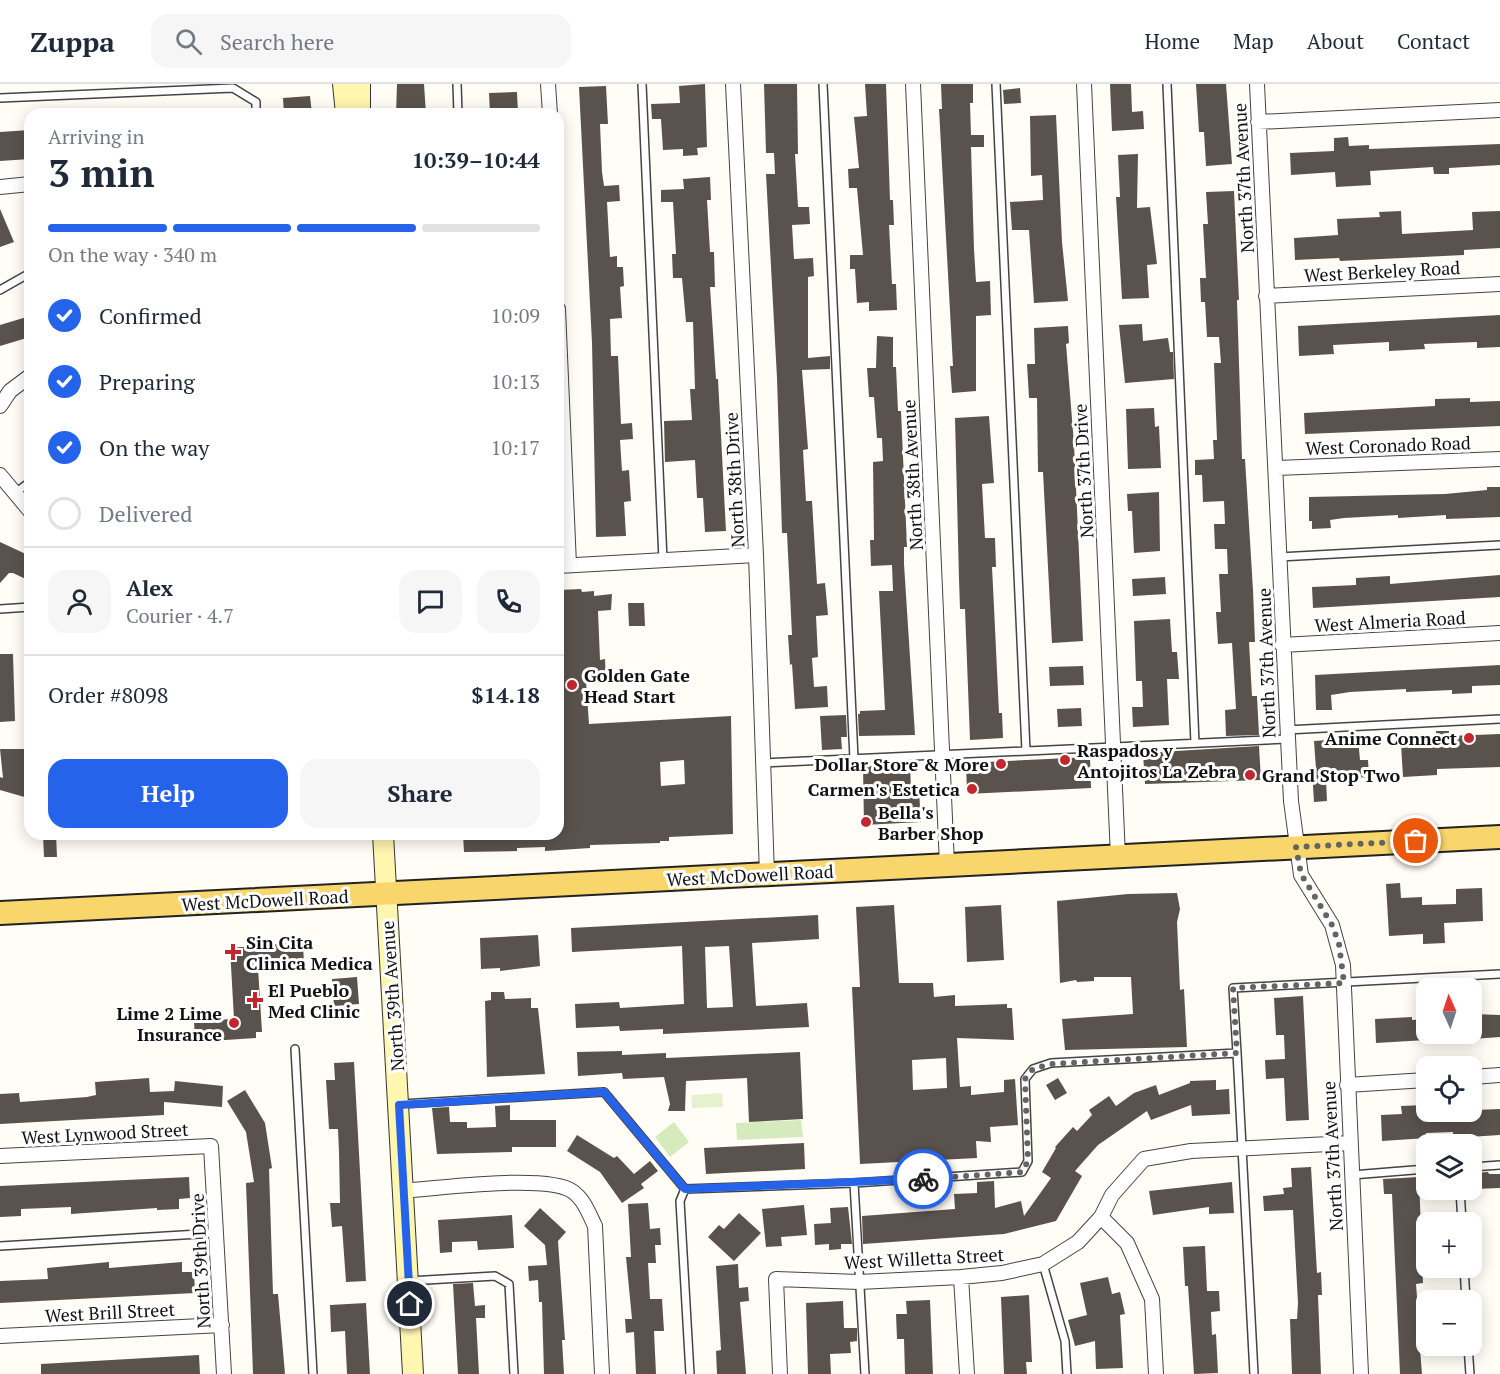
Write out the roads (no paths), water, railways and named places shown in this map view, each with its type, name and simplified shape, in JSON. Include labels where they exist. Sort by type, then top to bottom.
[{"type":"main road","name":"West McDowell Road","points":[[0,914],[1500,837]]},
{"type":"street","points":[[343,84],[345,108]]},
{"type":"street","points":[[360,84],[360,108]]},
{"type":"street","points":[[548,84],[549,108]]},
{"type":"street","name":"North 38th Drive","points":[[733,84],[756,555],[762,763],[768,874]]},
{"type":"street","name":"North 38th Avenue","points":[[913,84],[947,865]]},
{"type":"street","name":"North 37th Drive","points":[[1084,84],[1118,857]]},
{"type":"street","name":"North 37th Avenue","points":[[1257,84],[1266,296],[1277,468],[1286,735],[1296,847],[1301,874],[1332,925],[1339,944],[1344,983],[1349,1143],[1361,1374]]},
{"type":"street","points":[[1258,122],[1500,110]]},
{"type":"street","points":[[0,187],[24,185]]},
{"type":"street","name":"West Berkeley Road","points":[[1266,296],[1500,284]]},
{"type":"street","points":[[0,406],[10,391],[24,380]]},
{"type":"street","name":"West Coronado Road","points":[[1277,468],[1500,459]]},
{"type":"street","points":[[0,475],[24,504]]},
{"type":"street","points":[[564,566],[756,555]]},
{"type":"street","name":"West Almeria Road","points":[[1282,645],[1500,633]]},
{"type":"street","name":"North 39th Avenue","points":[[383,840],[413,1374]]},
{"type":"street","points":[[1482,1076],[1500,1075]]},
{"type":"street","points":[[1347,1085],[1416,1081]]},
{"type":"street","name":"West Willetta Street","points":[[780,1374],[776,1279],[859,1282],[962,1277],[1002,1273],[1043,1264],[1078,1242],[1101,1218],[1112,1195],[1144,1159],[1191,1151],[1242,1147],[1349,1143]]},
{"type":"street","name":"West Lynwood Street","points":[[0,1156],[211,1146]]},
{"type":"street","name":"North 39th Drive","points":[[211,1146],[224,1374]]},
{"type":"street","points":[[403,1191],[529,1183],[553,1185],[572,1191],[587,1208],[595,1226],[602,1374]]},
{"type":"street","points":[[1101,1218],[1127,1243],[1152,1299],[1156,1374]]},
{"type":"street","points":[[962,1277],[967,1374]]},
{"type":"street","name":"West Brill Street","points":[[0,1336],[222,1324]]},
{"type":"lane","points":[[457,84],[458,108]]},
{"type":"lane","points":[[642,84],[663,560]]},
{"type":"lane","points":[[824,84],[854,759]]},
{"type":"lane","points":[[996,84],[1026,751]]},
{"type":"lane","points":[[1167,84],[1196,743]]},
{"type":"lane","points":[[0,98],[233,88],[256,102],[256,108]]},
{"type":"lane","points":[[0,290],[24,276]]},
{"type":"lane","points":[[15,493],[24,486]]},
{"type":"lane","points":[[1279,557],[1500,545]]},
{"type":"lane","points":[[0,609],[24,607]]},
{"type":"lane","points":[[762,763],[1196,743],[1500,719]]},
{"type":"lane","points":[[1254,1374],[1233,988],[1500,974]]},
{"type":"lane","points":[[295,1049],[313,1374]]},
{"type":"lane","points":[[685,1189],[854,1183],[1022,1172],[1028,1161],[1025,1079],[1033,1069],[1051,1064],[1237,1053]]},
{"type":"lane","points":[[399,1105],[604,1092],[685,1189]]},
{"type":"lane","points":[[1482,1166],[1500,1165]]},
{"type":"lane","points":[[1352,1175],[1416,1171]]},
{"type":"lane","points":[[854,1183],[865,1374]]},
{"type":"lane","points":[[685,1189],[680,1201],[690,1374]]},
{"type":"lane","points":[[0,1246],[217,1233]]},
{"type":"lane","points":[[1043,1264],[1065,1341],[1066,1374]]},
{"type":"lane","points":[[408,1281],[495,1276],[509,1284],[514,1374]]},
{"type":"lane","points":[[1469,1356],[1470,1374]]},
{"type":"place","name":"Golden Gate Head Start","points":[[572,685]]},
{"type":"place","name":"Anime Connect","points":[[1469,738]]},
{"type":"place","name":"Raspados y Antojitos La Zebra","points":[[1065,760]]},
{"type":"place","name":"Dollar Store & More","points":[[1001,764]]},
{"type":"place","name":"Grand Stop Two","points":[[1250,775]]},
{"type":"place","name":"Carmen's Estetica","points":[[972,789]]},
{"type":"place","name":"Bella's Barber Shop","points":[[866,822]]},
{"type":"place","name":"Sin Cita Clinica Medica","points":[[233,952]]},
{"type":"place","name":"El Pueblo Med Clinic","points":[[255,1000]]},
{"type":"place","name":"Lime 2 Lime Insurance","points":[[234,1023]]}]
